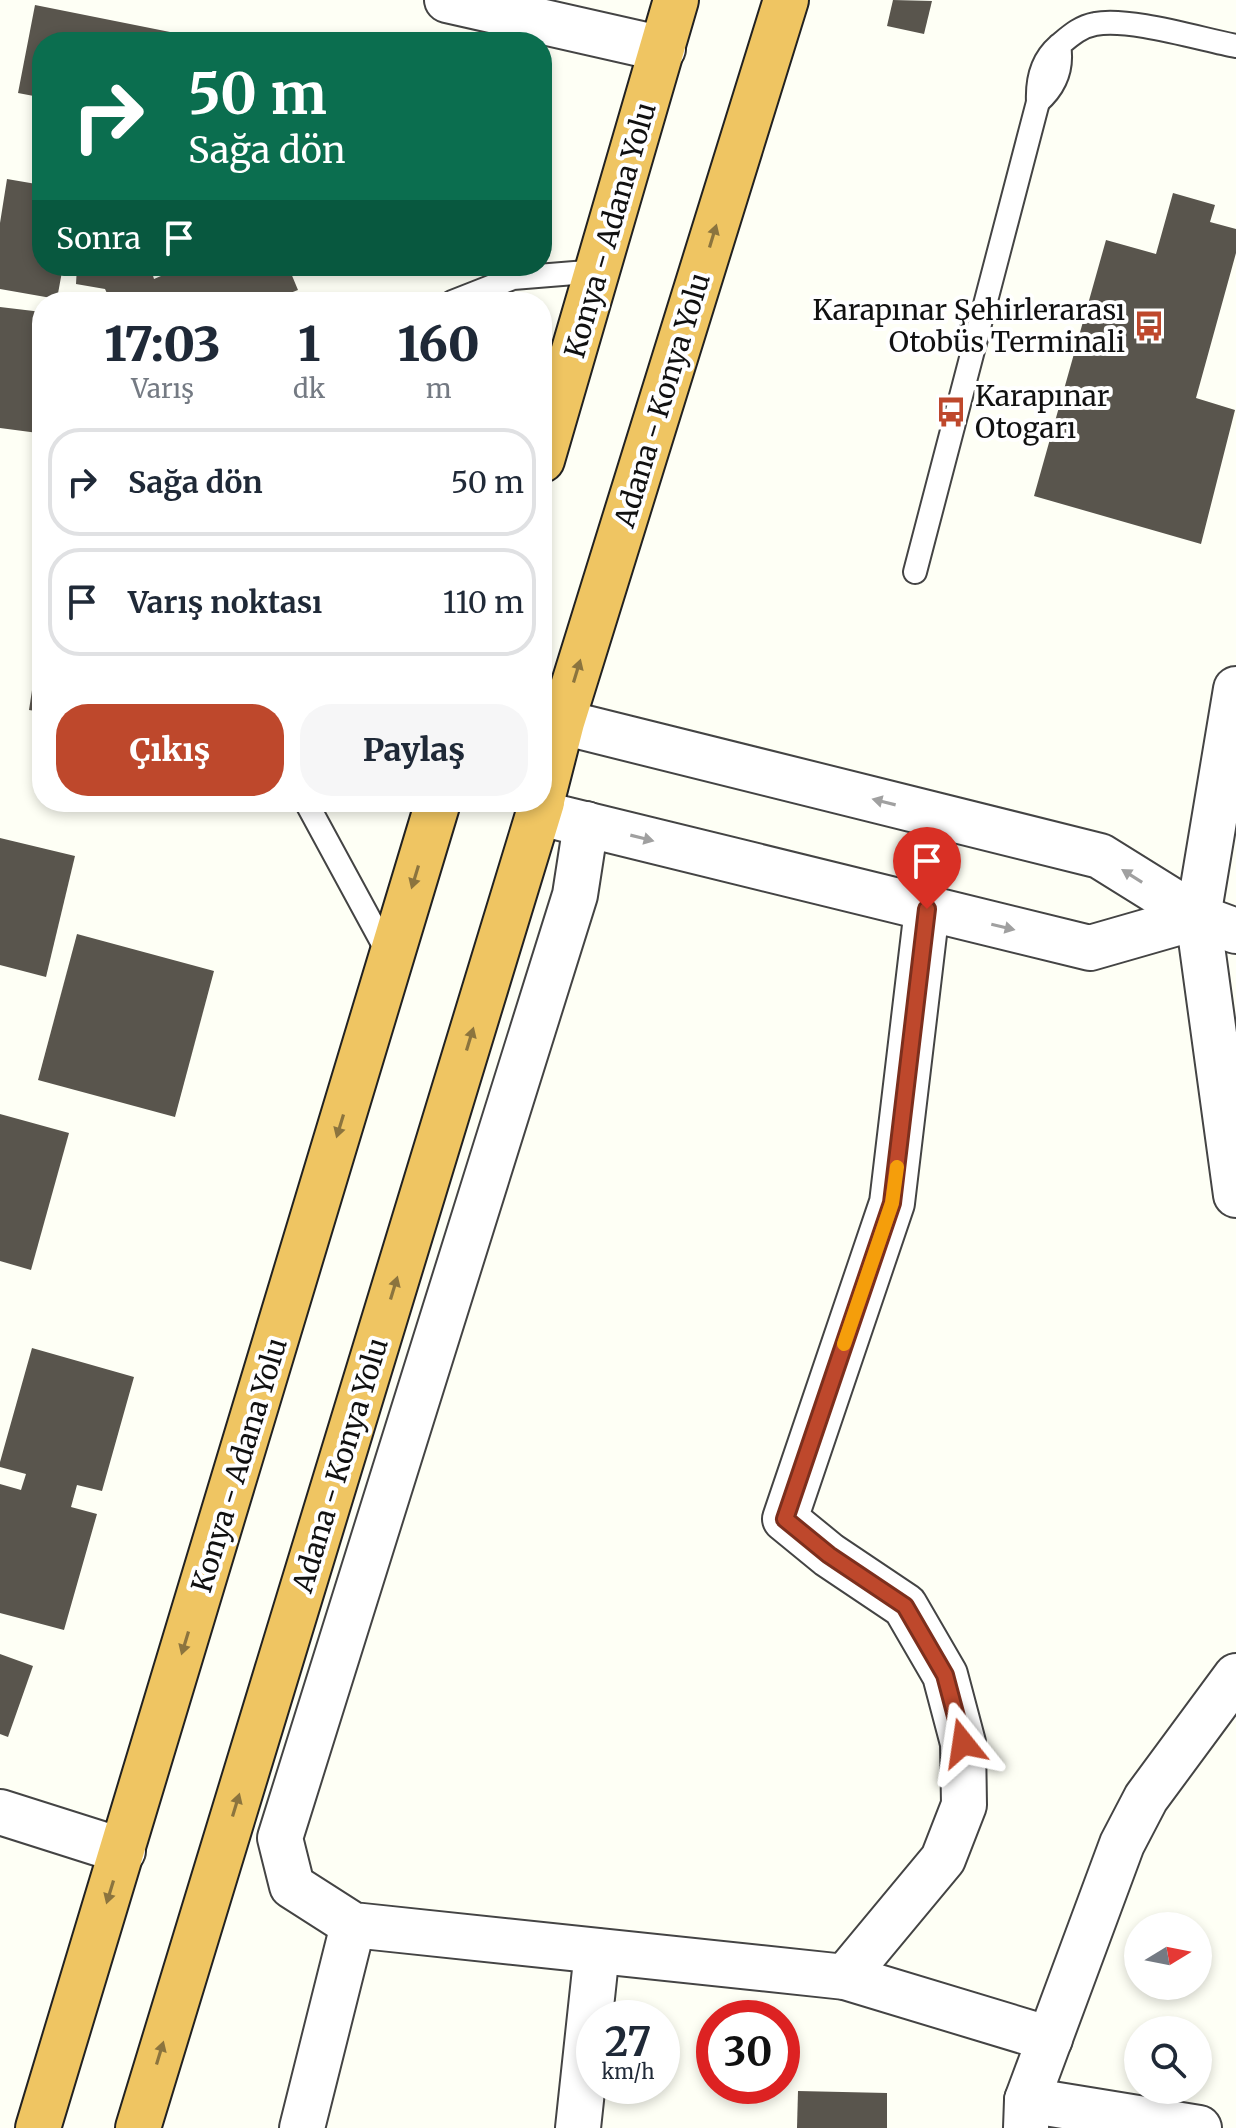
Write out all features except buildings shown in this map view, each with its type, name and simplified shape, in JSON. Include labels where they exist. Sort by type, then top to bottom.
[{"type":"highway","name":"Konya - Adana Yolu","points":[[552,427],[676,0]]},
{"type":"highway","name":"Adana - Konya Yolu","points":[[552,762],[786,0]]},
{"type":"highway","name":"Konya - Adana Yolu","points":[[38,2128],[435,812]]},
{"type":"highway","name":"Adana - Konya Yolu","points":[[138,2128],[539,812]]},
{"type":"street","points":[[447,0],[663,49]]},
{"type":"street","points":[[1236,689],[1217,924],[1236,1195]]},
{"type":"street","points":[[562,722],[1100,856],[1217,924]]},
{"type":"street","points":[[552,810],[586,824],[1090,948],[1217,924]]},
{"type":"street","points":[[586,824],[575,895],[280,1838],[292,1886],[353,1925],[845,1977],[1050,2039]]},
{"type":"street","points":[[845,1977],[943,1859],[964,1805],[963,1743],[945,1675],[905,1606],[829,1555],[785,1519],[892,1203],[927,909]]},
{"type":"street","points":[[1199,2128],[1026,2114],[1050,2039],[1122,1844],[1146,1798],[1236,1676]]},
{"type":"street","points":[[0,1812],[123,1851]]},
{"type":"street","points":[[302,2128],[353,1925]]},
{"type":"street","points":[[578,2128],[597,1951]]},
{"type":"lane","points":[[915,572],[1038,102],[1037,86],[1048,55],[1082,28],[1106,23],[1236,46]]},
{"type":"lane","points":[[552,275],[599,271]]},
{"type":"lane","points":[[477,292],[513,278],[538,276]]},
{"type":"lane","points":[[308,812],[343,866],[390,959]]},
{"type":"slow traffic","points":[[844,1344],[892,1203],[897,1167]]},
{"type":"place","name":"Karapınar Şehirlerarası Otobüs Terminali","points":[[1149,326]]},
{"type":"place","name":"Karapınar Otogarı","points":[[951,412]]},
{"type":"route","points":[[927,909],[892,1203],[785,1519],[829,1555],[905,1606],[945,1675],[963,1743]]}]
